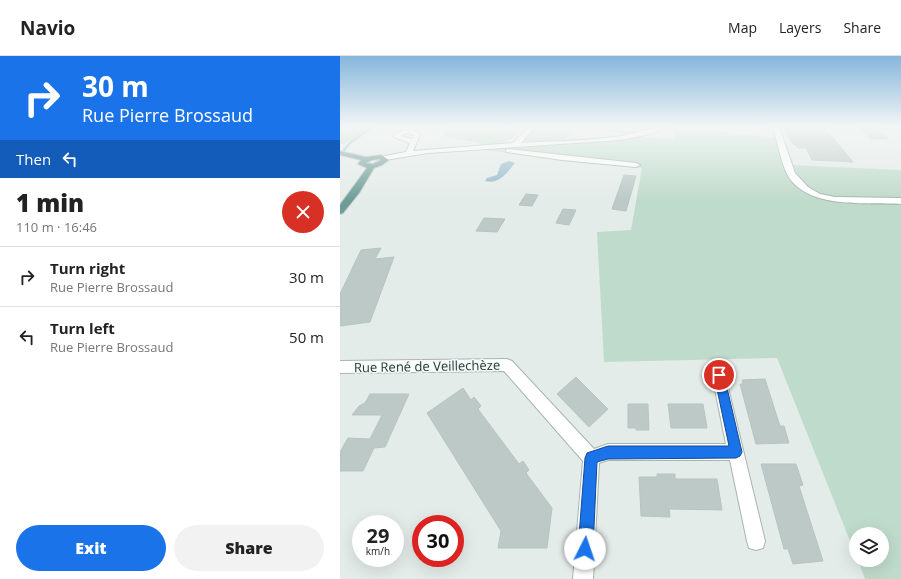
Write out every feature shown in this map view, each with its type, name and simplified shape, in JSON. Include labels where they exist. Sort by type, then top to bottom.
[{"type":"main road","points":[[340,153],[366,159],[376,157],[384,158],[385,160],[372,166],[363,166],[362,164],[366,159]]},
{"type":"main road","points":[[340,212],[372,166]]},
{"type":"street","points":[[384,158],[439,151]]},
{"type":"street","points":[[505,151],[636,165]]},
{"type":"street","points":[[784,151],[791,174],[805,189],[818,196],[901,201]]},
{"type":"street","name":"Rue René de Veillechèze","points":[[340,368],[507,366],[591,458]]},
{"type":"street","points":[[719,375],[756,541]]},
{"type":"street","points":[[584,579],[591,458],[608,452],[736,452]]},
{"type":"green space","points":[[496,151],[786,151],[790,165],[901,170],[901,579],[865,579],[861,567],[889,567],[889,527],[849,527],[849,538],[777,358],[604,362],[597,232],[631,230],[642,168]]},
{"type":"water","points":[[509,161],[515,163],[502,177],[498,180],[490,182],[485,181],[487,178],[497,175],[501,164]]},
{"type":"building","points":[[808,151],[844,151],[853,162],[812,160]]},
{"type":"building","points":[[624,175],[636,176],[626,211],[612,209]]},
{"type":"building","points":[[526,194],[538,195],[532,206],[519,205]]},
{"type":"building","points":[[563,209],[576,210],[569,225],[556,223]]},
{"type":"building","points":[[484,218],[505,219],[497,232],[476,231]]},
{"type":"building","points":[[381,248],[375,259],[394,257],[370,322],[340,326],[340,294],[361,250]]},
{"type":"building","points":[[576,377],[608,409],[589,427],[557,394]]},
{"type":"building","points":[[765,379],[780,426],[784,426],[789,443],[756,444],[740,384],[743,384],[742,380]]},
{"type":"building","points":[[463,388],[471,400],[474,397],[481,406],[478,409],[519,464],[523,461],[529,470],[526,473],[552,508],[547,548],[498,548],[501,531],[427,413]]},
{"type":"building","points":[[370,394],[409,394],[385,447],[374,448],[363,471],[340,471],[340,452],[348,438],[370,439],[382,415],[352,415],[359,406],[365,403]]},
{"type":"building","points":[[628,404],[648,404],[649,430],[636,430],[636,428],[628,428]]},
{"type":"building","points":[[668,404],[703,404],[707,428],[671,428]]},
{"type":"building","points":[[761,464],[796,464],[803,485],[799,486],[823,561],[793,564],[788,549],[784,549]]},
{"type":"building","points":[[657,474],[675,474],[675,479],[717,479],[722,510],[669,509],[670,517],[641,516],[639,477],[657,477]]},
{"type":"route","points":[[585,549],[591,458],[608,452],[736,452],[719,375]]}]
